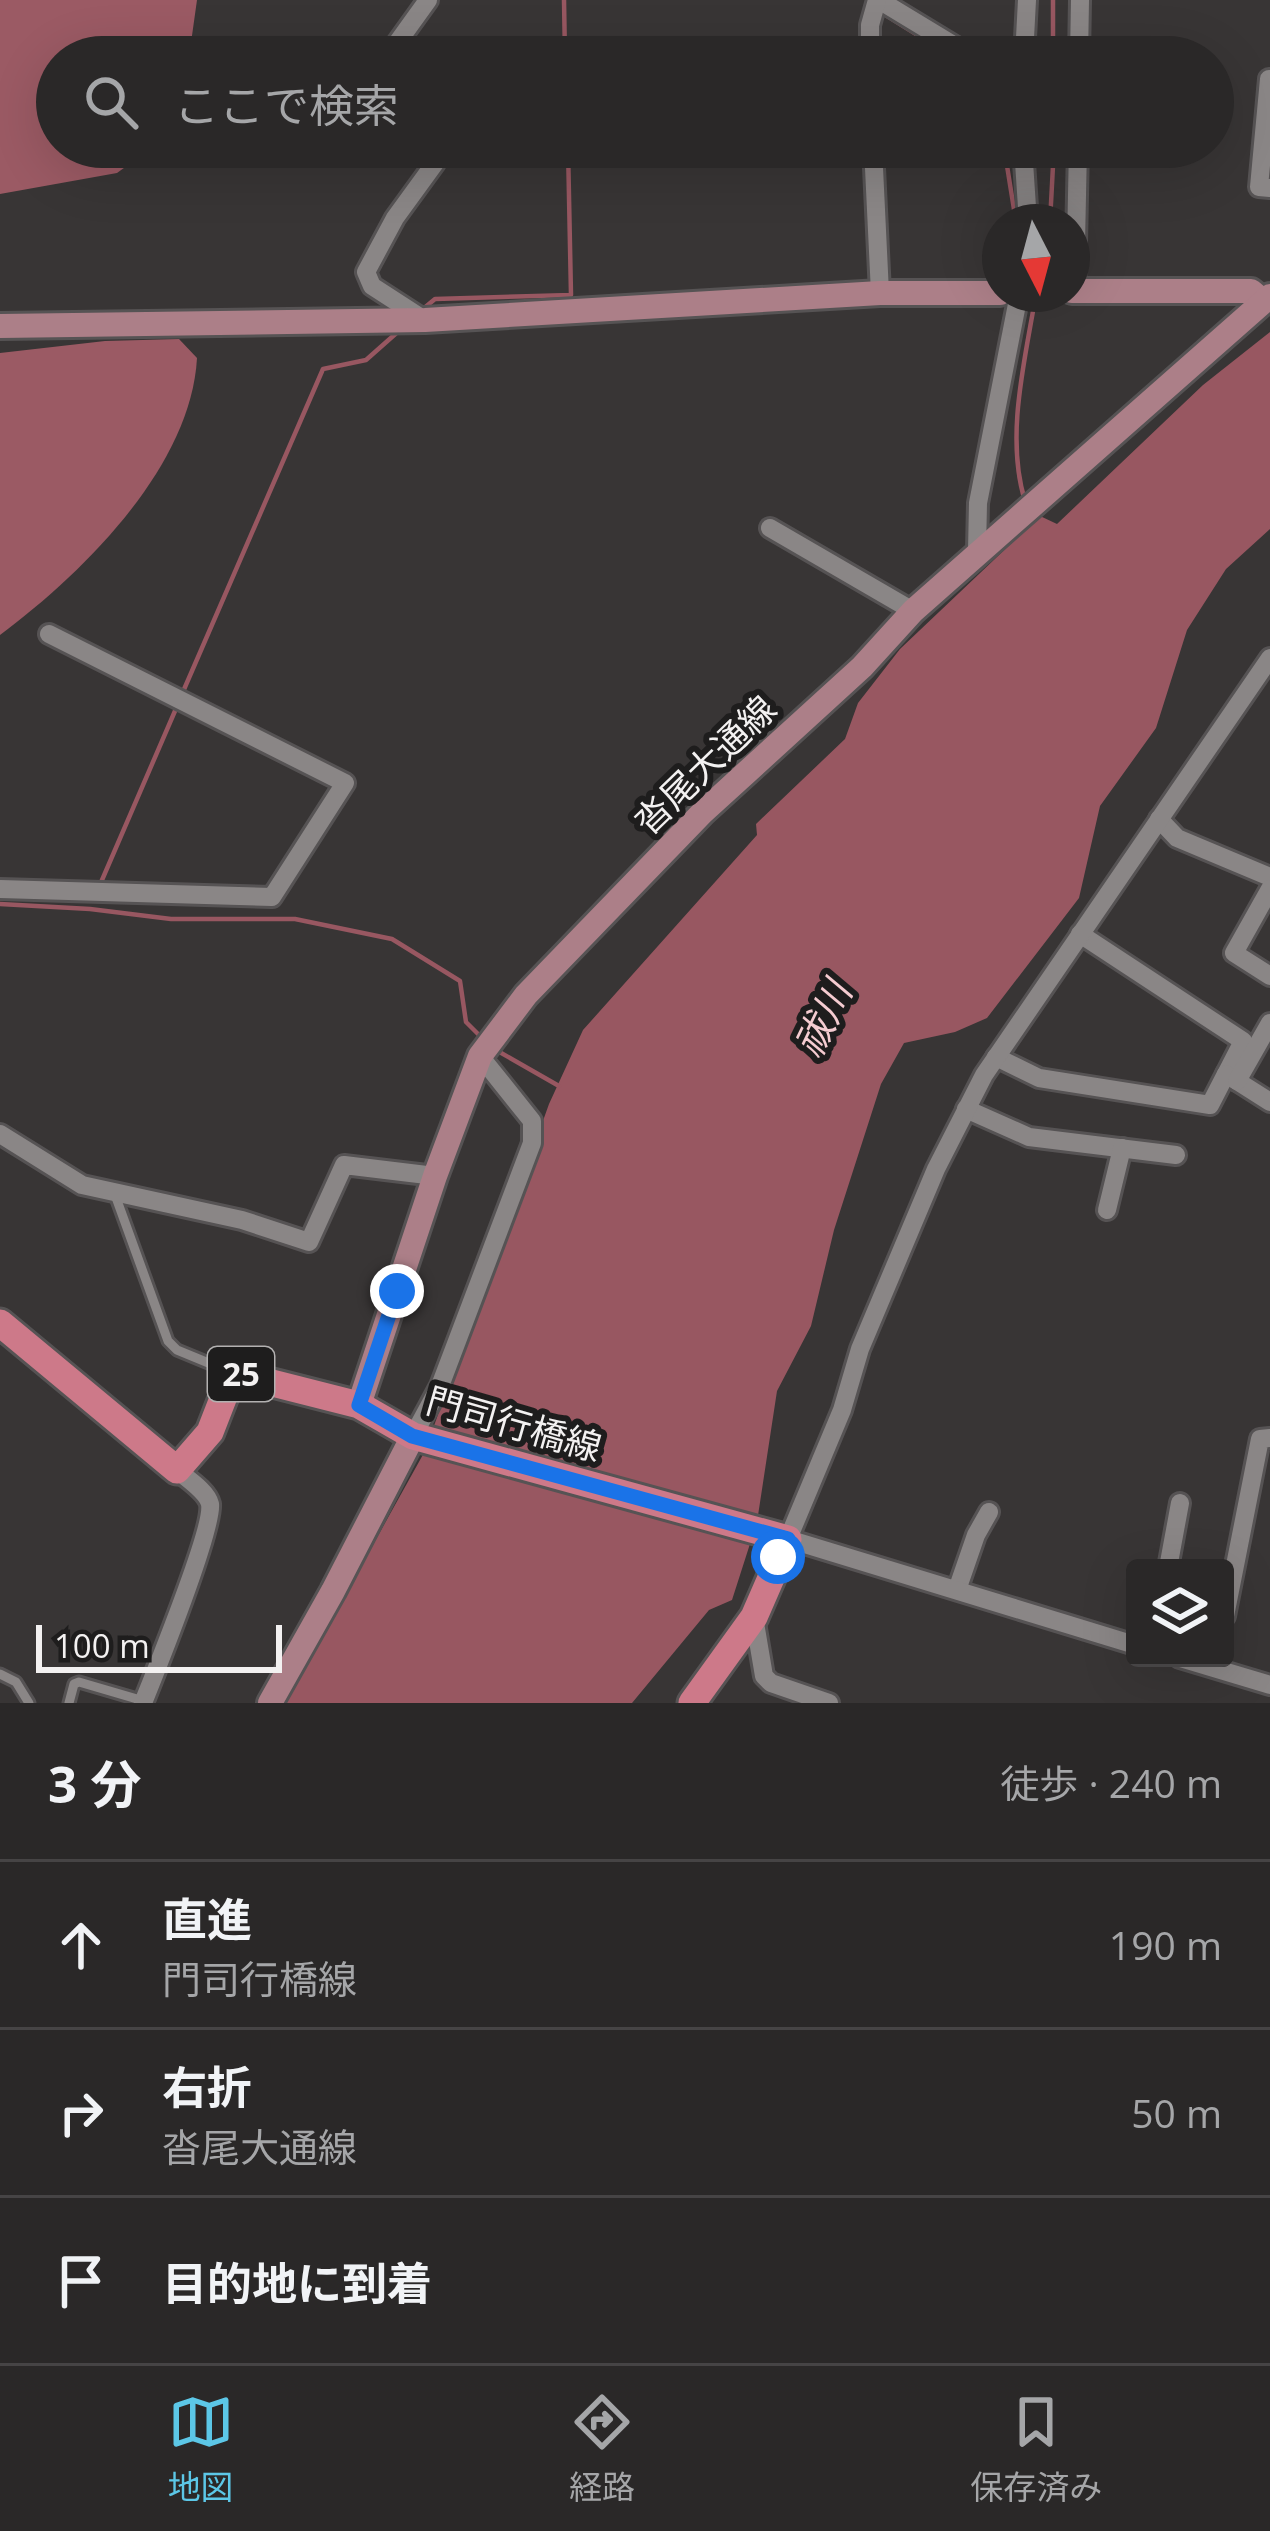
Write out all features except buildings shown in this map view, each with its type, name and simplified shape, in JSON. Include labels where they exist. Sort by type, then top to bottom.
[{"type":"main road","points":[[1090,291],[1268,292]]},
{"type":"main road","points":[[0,326],[425,320],[880,293],[982,292]]},
{"type":"main road","name":"沓尾大通線","points":[[359,1405],[480,1055],[526,994],[702,813],[862,667],[913,611],[1268,292]]},
{"type":"main road","points":[[0,1323],[177,1470]]},
{"type":"main road","name":"門司行橋線","points":[[233,1372],[359,1405],[416,1437],[779,1536]]},
{"type":"main road","name":"25","points":[[177,1470],[210,1432],[233,1372]]},
{"type":"main road","points":[[270,1703],[416,1437]]},
{"type":"main road","points":[[692,1703],[754,1617],[779,1536]]},
{"type":"street","points":[[402,36],[428,0]]},
{"type":"street","points":[[870,36],[878,0],[938,36]]},
{"type":"street","points":[[1025,36],[1027,0]]},
{"type":"street","points":[[1079,36],[1080,0]]},
{"type":"street","points":[[1269,79],[1259,187],[1270,188]]},
{"type":"street","points":[[425,320],[372,286],[366,272],[395,218],[431,168]]},
{"type":"street","points":[[874,168],[880,293]]},
{"type":"street","points":[[1024,168],[1027,204]]},
{"type":"street","points":[[1076,204],[1077,168]]},
{"type":"street","points":[[987,545],[978,503],[1015,312]]},
{"type":"street","points":[[770,528],[913,611]]},
{"type":"street","points":[[0,890],[272,898],[345,783],[49,634]]},
{"type":"street","points":[[1126,1642],[779,1536],[842,1409],[860,1349],[966,1109],[996,1058],[1270,658]]},
{"type":"street","points":[[1159,819],[1177,838],[1270,877]]},
{"type":"street","points":[[1270,889],[1234,953],[1270,976]]},
{"type":"street","points":[[1080,934],[1243,1041],[1232,1078]]},
{"type":"street","points":[[996,1058],[1040,1078],[1210,1105],[1270,1023]]},
{"type":"street","points":[[416,1437],[440,1386],[532,1143],[532,1121],[480,1055]]},
{"type":"street","points":[[1232,1078],[1270,1102]]},
{"type":"street","points":[[966,1109],[1029,1137],[1176,1155]]},
{"type":"street","points":[[0,1134],[82,1185],[242,1220],[309,1242],[344,1165],[435,1176]]},
{"type":"street","points":[[1107,1210],[1122,1148]]},
{"type":"street","points":[[1234,1570],[1260,1439],[1270,1438]]},
{"type":"street","points":[[144,1702],[182,1604],[209,1514],[205,1496],[177,1470]]},
{"type":"street","points":[[1170,1559],[1180,1503]]},
{"type":"street","points":[[957,1590],[989,1512]]},
{"type":"street","points":[[754,1617],[764,1676],[771,1683],[829,1703]]},
{"type":"street","points":[[1226,1667],[1270,1685]]},
{"type":"lane","points":[[114,1192],[168,1341],[177,1350],[233,1372]]},
{"type":"lane","points":[[0,1674],[16,1682],[29,1703]]},
{"type":"lane","points":[[69,1703],[72,1688],[79,1682],[144,1702]]},
{"type":"shaded area","points":[[0,0],[197,0],[192,36],[36,36],[36,168],[124,168],[0,194]]},
{"type":"shaded area","points":[[179,339],[197,358],[190,399],[154,477],[97,549],[0,635],[0,353],[105,341]]},
{"type":"water","name":"祓川","points":[[1270,332],[1270,529],[1226,569],[1187,630],[1156,728],[1100,806],[1079,898],[987,1018],[955,1032],[904,1043],[881,1084],[834,1230],[811,1326],[777,1391],[757,1522],[732,1600],[709,1610],[632,1703],[285,1703],[425,1451],[549,1104],[583,1030],[757,835],[756,824],[845,739],[858,703],[900,649],[1040,516],[1057,524],[1203,385]]},
{"type":"waterway","points":[[564,0],[565,36]]},
{"type":"waterway","points":[[1053,0],[1053,36]]},
{"type":"waterway","points":[[884,14],[919,36]]},
{"type":"waterway","points":[[423,309],[435,299],[571,295],[568,168]]},
{"type":"waterway","points":[[1007,168],[1013,204]]},
{"type":"waterway","points":[[1051,204],[1053,168]]},
{"type":"waterway","points":[[1025,501],[1017,425],[1033,312]]},
{"type":"waterway","points":[[182,694],[323,369],[366,360],[401,329]]},
{"type":"waterway","points":[[99,887],[178,704]]},
{"type":"waterway","points":[[0,904],[171,919],[295,919],[392,939],[460,981],[466,1022],[483,1039]]},
{"type":"waterway","points":[[496,1050],[559,1086]]},
{"type":"route","points":[[397,1291],[359,1405],[412,1436],[788,1539],[778,1557]]}]
